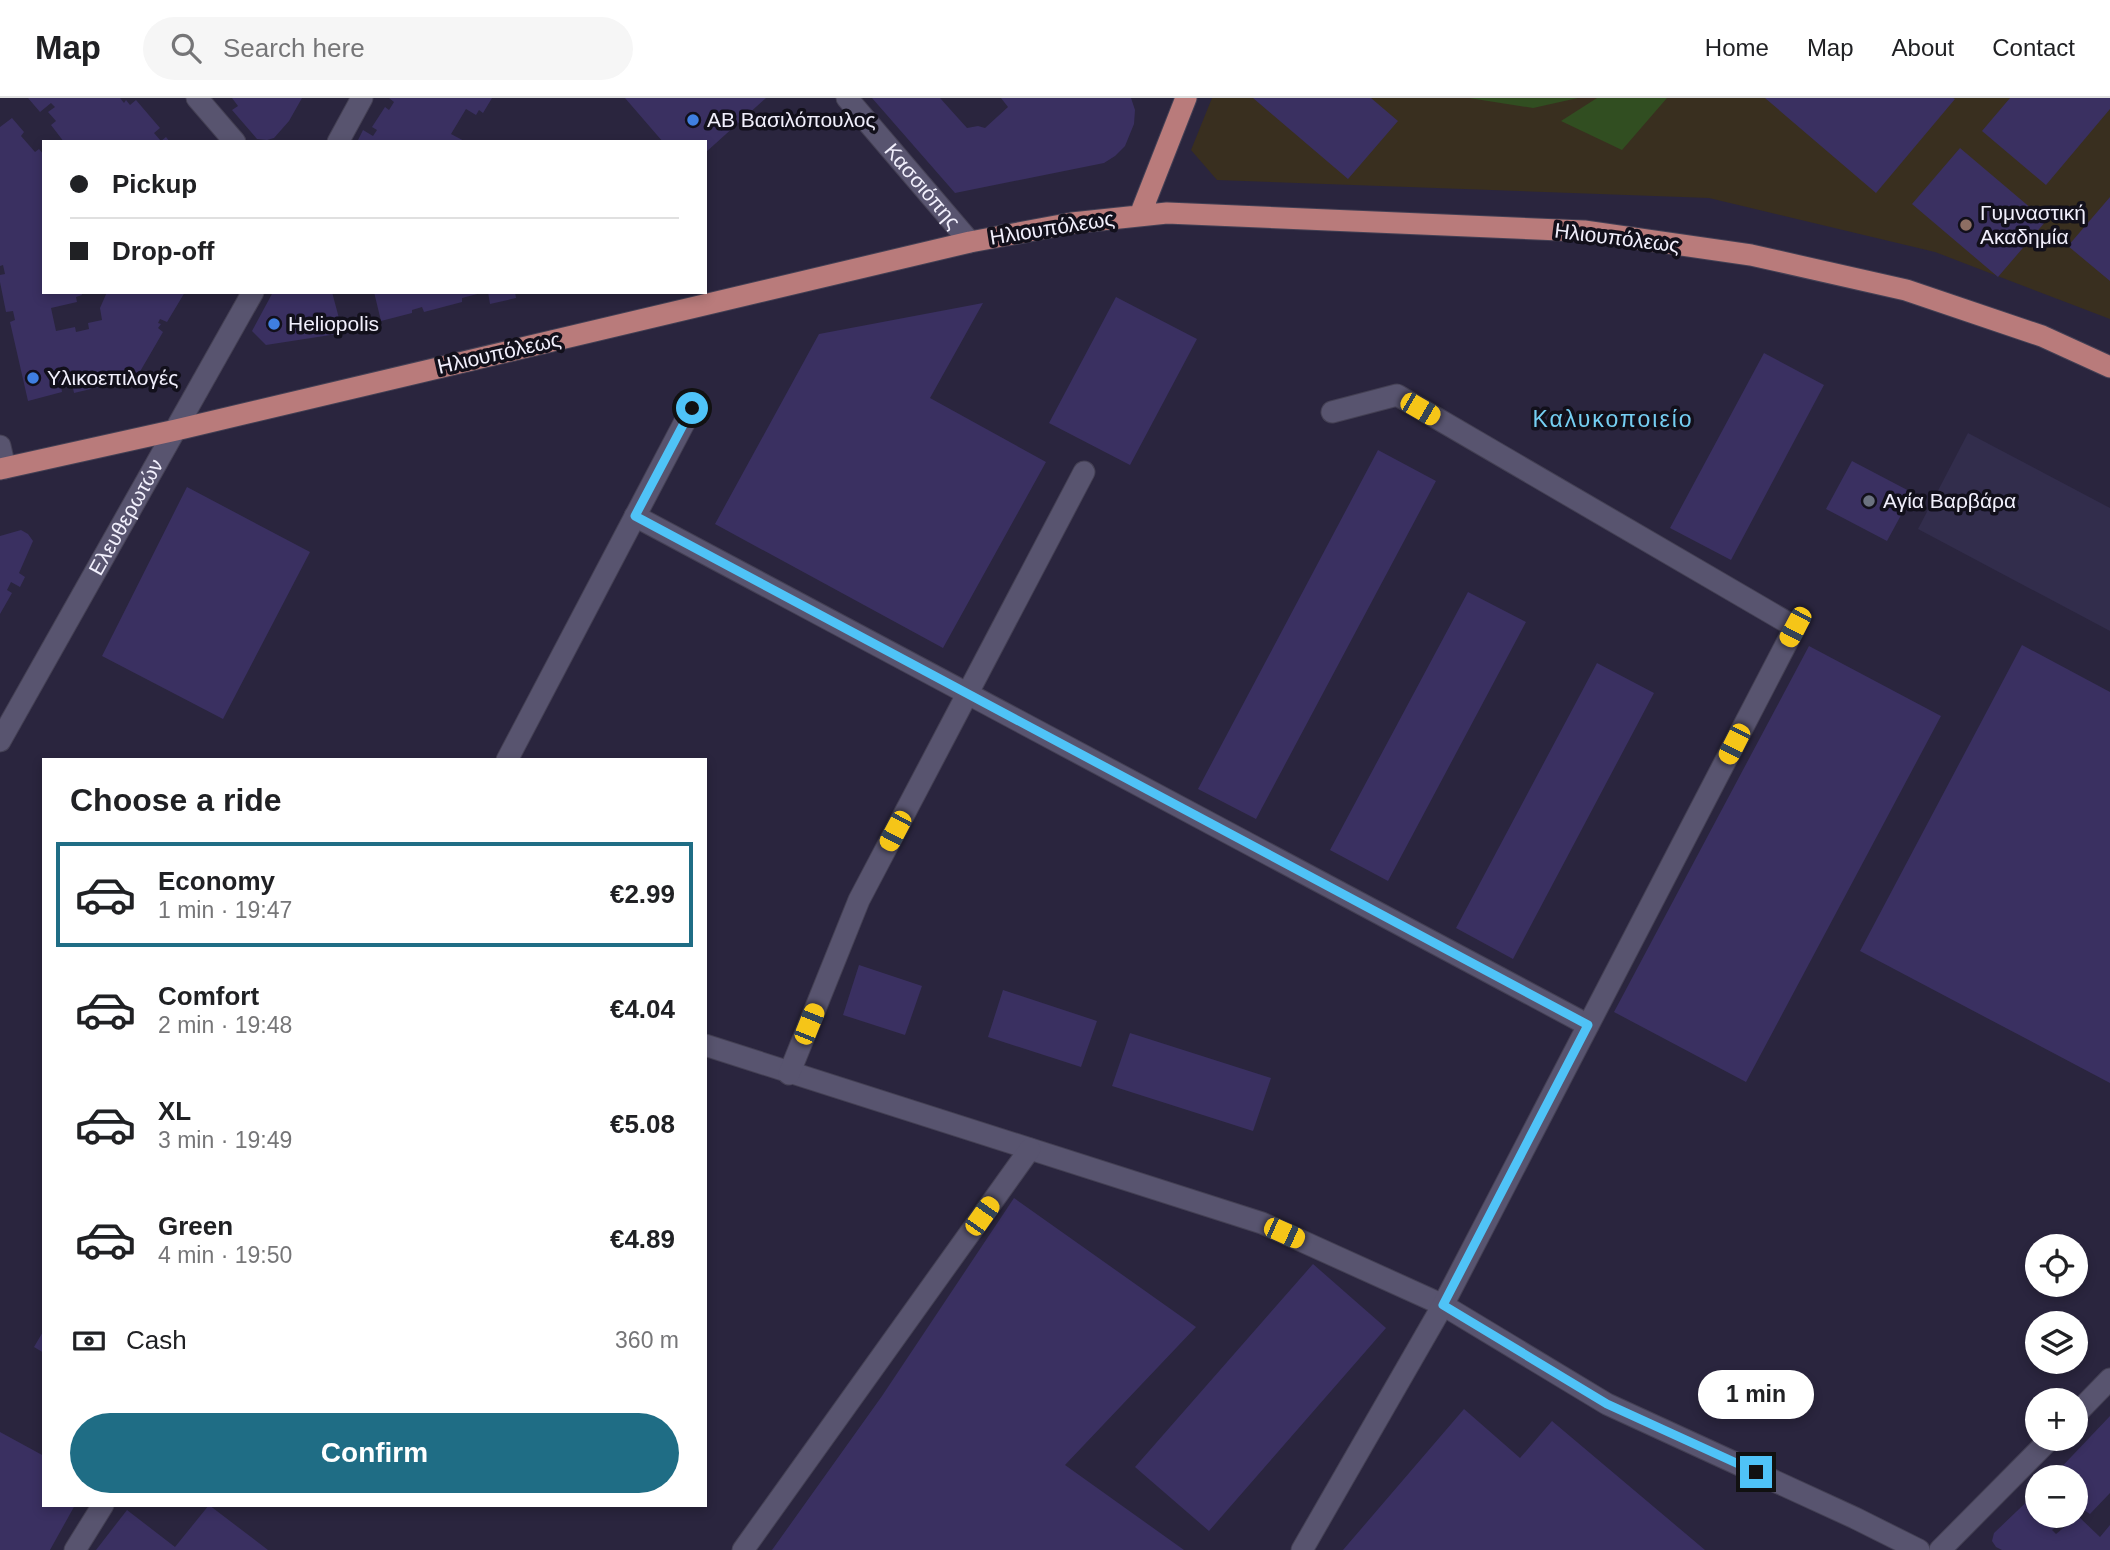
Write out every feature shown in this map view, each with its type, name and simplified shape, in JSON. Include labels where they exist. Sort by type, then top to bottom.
[{"type":"main road","points":[[1140,215],[1186,98]]},
{"type":"main road","name":"Ηλιουπόλεως","points":[[2,468],[176,430],[970,242],[1072,223],[1140,215],[1250,215],[1408,225],[1584,231],[1751,255],[1906,290],[2042,336],[2110,367]]},
{"type":"street","points":[[197,98],[233,140]]},
{"type":"street","points":[[339,140],[362,98]]},
{"type":"street","name":"Κασσιόπης","points":[[847,98],[970,242]]},
{"type":"street","name":"Ελευθερωτών","points":[[0,741],[252,294]]},
{"type":"street","points":[[1302,1550],[1443,1305],[1795,627],[1397,395],[1332,412]]},
{"type":"street","points":[[508,758],[692,408]]},
{"type":"street","points":[[0,446],[2,468]]},
{"type":"street","points":[[789,1073],[859,900],[1084,472]]},
{"type":"street","points":[[635,516],[1588,1025]]},
{"type":"street","points":[[707,1046],[1262,1223],[1443,1305],[1607,1404],[1919,1550]]},
{"type":"street","points":[[743,1550],[1030,1149]]},
{"type":"street","points":[[2088,1402],[2110,1379]]},
{"type":"street","points":[[1940,1550],[2038,1451]]},
{"type":"street","points":[[75,1550],[102,1507]]},
{"type":"shaded area","name":"Γυμναστική Ακαδημία","points":[[1212,98],[2110,98],[2110,319],[1935,252],[1709,198],[1217,180],[1191,150]]},
{"type":"shaded area","points":[[1968,433],[2110,508],[2110,631],[1918,529]]},
{"type":"green space","points":[[1469,98],[1578,98],[1533,108]]},
{"type":"green space","points":[[1597,98],[1667,98],[1622,150],[1561,121]]},
{"type":"building","points":[[28,98],[120,98],[130,105],[136,100],[160,128],[154,133],[160,140],[62,140],[51,125],[56,121],[48,112],[55,107],[51,103],[40,112]]},
{"type":"building","points":[[232,98],[302,98],[289,121],[274,138],[267,140],[257,139],[232,110],[238,106]]},
{"type":"building","points":[[389,98],[492,98],[483,113],[479,110],[476,115],[466,109],[451,134],[462,140],[358,140],[363,130],[373,136],[377,130],[372,127],[385,107],[389,110],[394,102]]},
{"type":"building","name":"ΑΒ Βασιλόπουλος","points":[[625,98],[766,98],[707,151],[707,140],[661,140]]},
{"type":"building","points":[[872,98],[940,98],[967,128],[985,128],[1008,107],[1001,98],[1131,98],[1135,110],[1134,124],[1125,146],[1104,163],[955,193]]},
{"type":"building","points":[[1253,98],[1371,98],[1398,121],[1348,179]]},
{"type":"building","points":[[1765,98],[1953,98],[1955,99],[1876,193]]},
{"type":"building","points":[[2010,98],[2110,98],[2110,109],[2046,185],[1982,131]]},
{"type":"building","points":[[12,118],[24,132],[21,136],[35,152],[39,149],[42,153],[42,294],[82,295],[76,297],[77,302],[51,308],[56,331],[75,327],[76,332],[89,329],[88,323],[102,320],[100,308],[106,294],[184,294],[167,322],[160,319],[158,328],[163,332],[138,375],[134,375],[134,380],[120,383],[118,374],[111,374],[112,384],[74,393],[72,383],[61,385],[62,392],[28,401],[10,322],[15,320],[13,311],[6,312],[0,282],[0,275],[5,274],[3,265],[0,266],[0,127]]},
{"type":"building","points":[[1960,148],[2046,221],[1998,277],[1912,204]]},
{"type":"building","points":[[2110,197],[2110,281],[2068,246]]},
{"type":"building","points":[[272,294],[333,294],[340,322],[335,325],[337,334],[266,345],[252,331]]},
{"type":"building","points":[[374,294],[477,294],[462,298],[462,302],[424,312],[422,307],[412,310],[412,313],[381,321]]},
{"type":"building","points":[[488,294],[515,294],[516,298],[490,304]]},
{"type":"building","points":[[1116,297],[1197,339],[1130,465],[1049,423]]},
{"type":"building","points":[[983,303],[930,398],[1046,462],[943,648],[715,524],[819,334]]},
{"type":"building","points":[[1764,353],[1824,385],[1731,560],[1670,528]]},
{"type":"building","points":[[1378,450],[1436,481],[1256,819],[1198,789]]},
{"type":"building","name":"Αγία Βαρβάρα","points":[[1852,461],[1913,493],[1887,541],[1826,509]]},
{"type":"building","points":[[187,487],[310,552],[223,719],[102,656]]},
{"type":"building","points":[[21,530],[33,541],[19,573],[25,577],[20,587],[11,582],[7,590],[12,593],[0,614],[0,536]]},
{"type":"building","points":[[1468,592],[1526,622],[1388,881],[1330,850]]},
{"type":"building","points":[[2022,645],[2110,692],[2110,1083],[1860,951]]},
{"type":"building","points":[[1809,646],[1941,716],[1746,1082],[1614,1012]]},
{"type":"building","points":[[1597,663],[1654,693],[1513,959],[1456,928]]},
{"type":"building","points":[[859,965],[922,986],[905,1035],[843,1015]]},
{"type":"building","points":[[1003,990],[1097,1021],[1081,1067],[988,1037]]},
{"type":"building","points":[[1130,1033],[1271,1078],[1253,1131],[1112,1086]]},
{"type":"building","points":[[1014,1198],[1196,1327],[1065,1465],[1184,1550],[772,1550],[882,1396]]},
{"type":"building","points":[[1313,1264],[1386,1328],[1209,1531],[1135,1467]]},
{"type":"building","points":[[42,1333],[42,1352],[34,1347]]},
{"type":"building","points":[[1464,1409],[1520,1458],[1552,1421],[1705,1550],[1343,1550]]},
{"type":"building","points":[[2110,1416],[2110,1493],[2090,1514],[2088,1465],[2063,1465],[2077,1451],[2088,1451],[2088,1439]]},
{"type":"building","points":[[0,1432],[42,1455],[42,1507],[74,1507],[50,1550],[0,1550]]},
{"type":"building","points":[[2025,1503],[2025,1528],[2054,1528],[2052,1530],[2056,1534],[2063,1528],[2088,1528],[2088,1526],[2100,1537],[2110,1525],[2110,1550],[2002,1550],[1992,1541],[1994,1533]]},
{"type":"building","points":[[207,1507],[212,1507],[268,1550],[96,1550],[127,1510],[175,1547]]},
{"type":"place","name":"ΑΒ Βασιλόπουλος","points":[[693,120]]},
{"type":"place","name":"Γυμναστική Ακαδημία","points":[[1966,225]]},
{"type":"place","name":"Heliopolis","points":[[274,324]]},
{"type":"place","name":"Υλικοεπιλογές","points":[[33,378]]},
{"type":"place","name":"Αγία Βαρβάρα","points":[[1869,501]]},
{"type":"district","name":"Καλυκοποιείο","points":[[1613,419]]},
{"type":"route","points":[[692,408],[635,516],[1588,1025],[1443,1305],[1607,1404],[1756,1472]]}]
